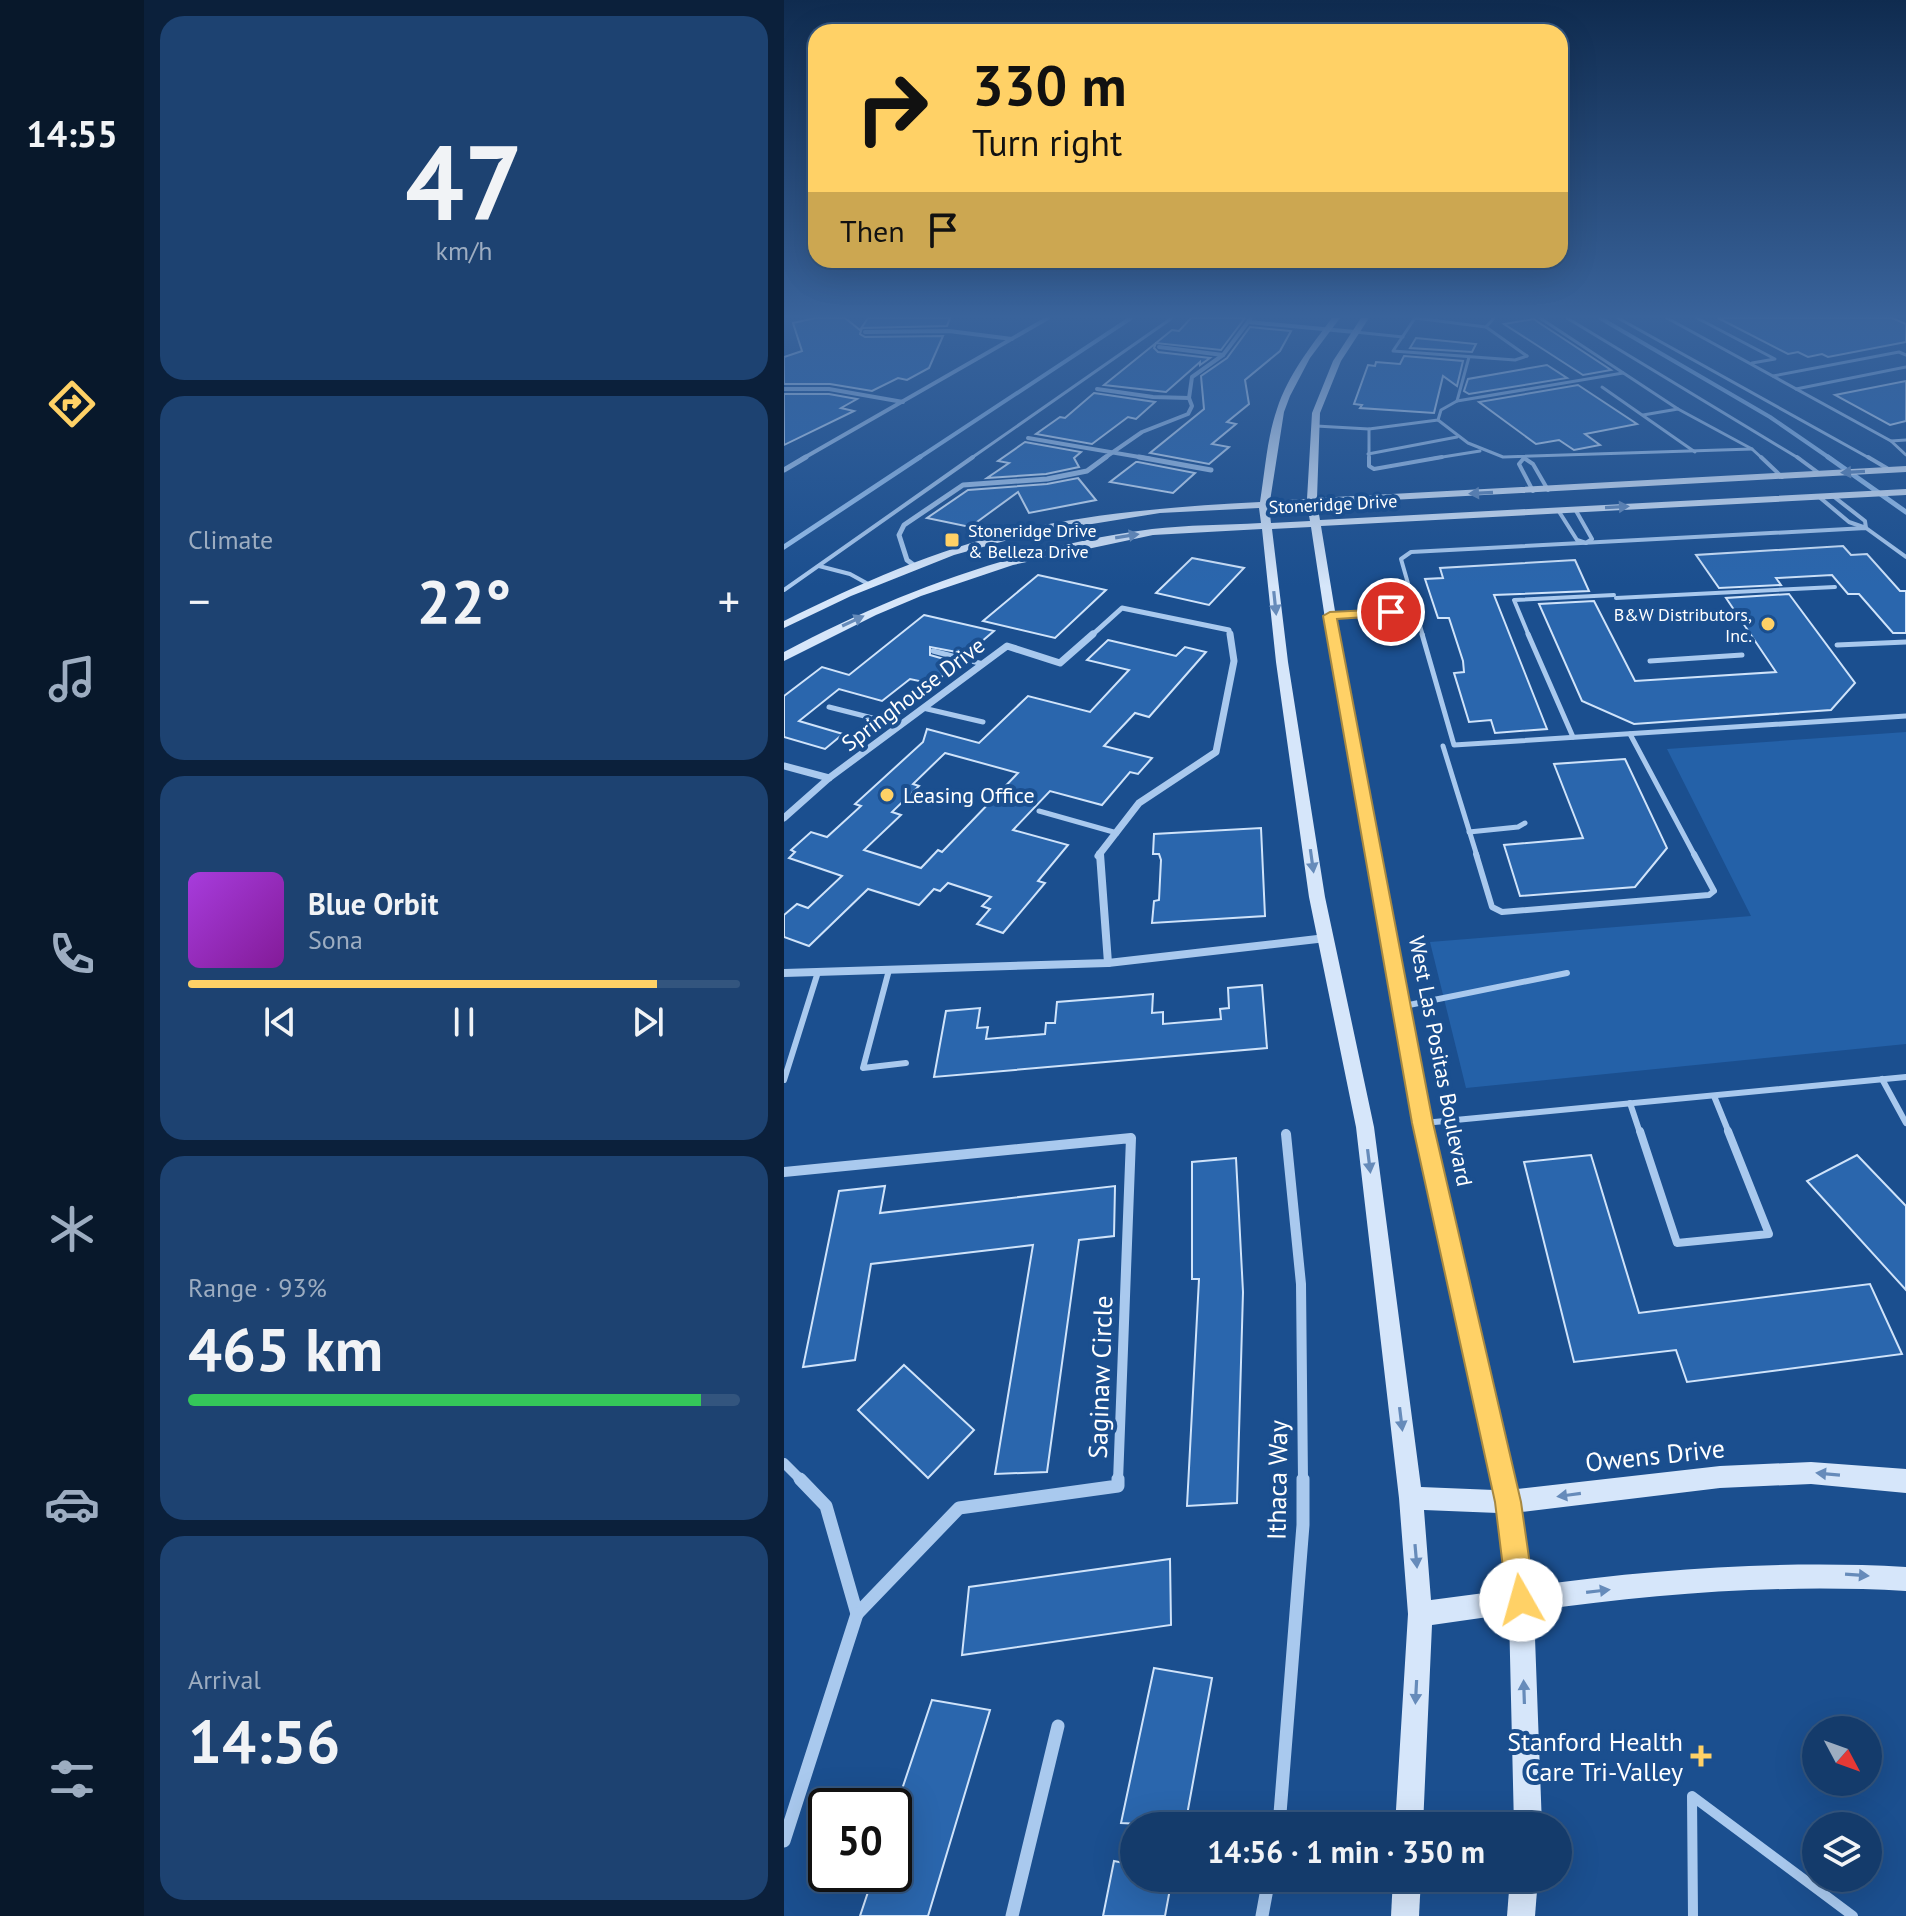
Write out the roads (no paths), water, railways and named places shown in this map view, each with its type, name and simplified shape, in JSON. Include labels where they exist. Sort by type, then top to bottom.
[{"type":"main road","points":[[1282,407],[1264,505],[1282,662],[1326,938],[1365,1127],[1411,1498],[1420,1614],[1410,1812]]},
{"type":"main road","name":"West Las Positas Boulevard","points":[[1318,407],[1312,502],[1330,616],[1423,1123],[1508,1502],[1521,1600],[1528,1812]]},
{"type":"main road","name":"Stoneridge Drive","points":[[784,625],[915,566],[988,542],[1071,523],[1160,510],[1906,469]]},
{"type":"main road","points":[[1782,477],[1818,496]]},
{"type":"main road","points":[[1558,510],[1578,496],[1652,491],[1686,481]]},
{"type":"main road","name":"Stoneridge Drive","points":[[784,657],[876,610],[1005,562],[1075,545],[1153,532],[1906,492]]},
{"type":"main road","name":"Owens Drive","points":[[1411,1498],[1508,1502],[1720,1477],[1811,1473],[1906,1481]]},
{"type":"main road","points":[[1420,1614],[1694,1580],[1845,1574],[1906,1579]]},
{"type":"main road","points":[[1405,1916],[1406,1892]]},
{"type":"main road","points":[[1521,1916],[1523,1892]]},
{"type":"street","points":[[784,470],[894,407]]},
{"type":"street","points":[[915,566],[907,560],[899,535],[904,525],[946,494],[963,485],[978,482],[1067,477],[1087,471],[1142,432],[1188,414],[1191,407]]},
{"type":"street","points":[[1028,438],[1211,470]]},
{"type":"street","name":"Springhouse Drive","points":[[784,818],[829,778],[1007,646],[1060,663],[1122,608],[1229,630],[1234,661],[1216,752],[1139,803],[1098,857],[1108,963]]},
{"type":"street","name":"Springhouse Drive","points":[[784,766],[829,778]]},
{"type":"street","points":[[784,973],[1108,963],[1326,938]]},
{"type":"street","name":"Ithaca Way","points":[[1280,1812],[1303,1525],[1301,1284],[1286,1134]]},
{"type":"street","name":"Saginaw Circle","points":[[784,1172],[1131,1138],[1118,1486],[959,1508],[857,1614]]},
{"type":"street","points":[[784,1463],[826,1506],[857,1614],[784,1841]]},
{"type":"street","points":[[1012,1916],[1058,1726]]},
{"type":"street","points":[[1262,1916],[1266,1892]]},
{"type":"lane","points":[[784,590],[1045,407]]},
{"type":"lane","points":[[1438,420],[1441,410],[1446,407]]},
{"type":"lane","points":[[1632,407],[1695,452]]},
{"type":"lane","points":[[1716,407],[1821,474]]},
{"type":"lane","points":[[1776,407],[1887,470]]},
{"type":"lane","points":[[1830,407],[1891,441],[1906,455]]},
{"type":"lane","points":[[1643,415],[1678,409],[1752,449],[1782,477]]},
{"type":"lane","points":[[1316,426],[1369,429],[1438,420],[1480,451],[1503,457],[1752,449]]},
{"type":"lane","points":[[1369,429],[1369,466],[1374,469],[1480,451]]},
{"type":"lane","points":[[1368,454],[1457,437]]},
{"type":"lane","points":[[1891,441],[1906,440]]},
{"type":"lane","points":[[1524,458],[1533,464],[1548,490]]},
{"type":"lane","points":[[1524,458],[1519,464],[1533,491]]},
{"type":"lane","points":[[1818,496],[1849,522],[1866,528],[1906,557]]},
{"type":"lane","points":[[1833,496],[1865,521],[1866,528]]},
{"type":"lane","points":[[1575,509],[1592,539],[1586,543]]},
{"type":"lane","points":[[1558,510],[1577,540],[1586,543]]},
{"type":"lane","points":[[1866,528],[1411,552],[1401,559],[1454,745],[1906,716]]},
{"type":"lane","points":[[819,566],[850,574],[870,585]]},
{"type":"lane","points":[[1573,737],[1514,600],[1835,587]]},
{"type":"lane","points":[[1330,616],[1414,611]]},
{"type":"lane","points":[[1837,645],[1906,642]]},
{"type":"lane","points":[[933,651],[983,664]]},
{"type":"lane","points":[[1650,661],[1742,655]]},
{"type":"lane","points":[[829,707],[900,725]]},
{"type":"lane","points":[[923,708],[983,722]]},
{"type":"lane","points":[[1443,746],[1492,907],[1502,912],[1709,895],[1714,891],[1629,734]]},
{"type":"lane","points":[[1039,811],[1117,833]]},
{"type":"lane","points":[[1469,832],[1518,827],[1525,823]]},
{"type":"lane","points":[[889,970],[863,1068],[906,1063]]},
{"type":"lane","points":[[784,1080],[818,972]]},
{"type":"lane","points":[[1400,1006],[1567,973]]},
{"type":"lane","points":[[1423,1123],[1906,1077]]},
{"type":"lane","points":[[1882,1079],[1906,1123]]},
{"type":"lane","points":[[1630,1103],[1677,1243],[1769,1234],[1714,1096]]},
{"type":"lane","points":[[1693,1916],[1692,1796],[1853,1916]]},
{"type":"waterway","points":[[917,459],[995,407]]},
{"type":"waterway","points":[[1754,407],[1831,459]]},
{"type":"waterway","points":[[784,547],[920,457]]},
{"type":"waterway","points":[[1828,457],[1906,512]]},
{"type":"place","name":"Stoneridge Drive & Belleza Drive","points":[[952,540]]},
{"type":"place","name":"B&W Distributors, Inc.","points":[[1768,624]]},
{"type":"place","name":"Leasing Office","points":[[887,795]]},
{"type":"place","name":"Stanford Health Care Tri-Valley","points":[[1701,1756]]}]
